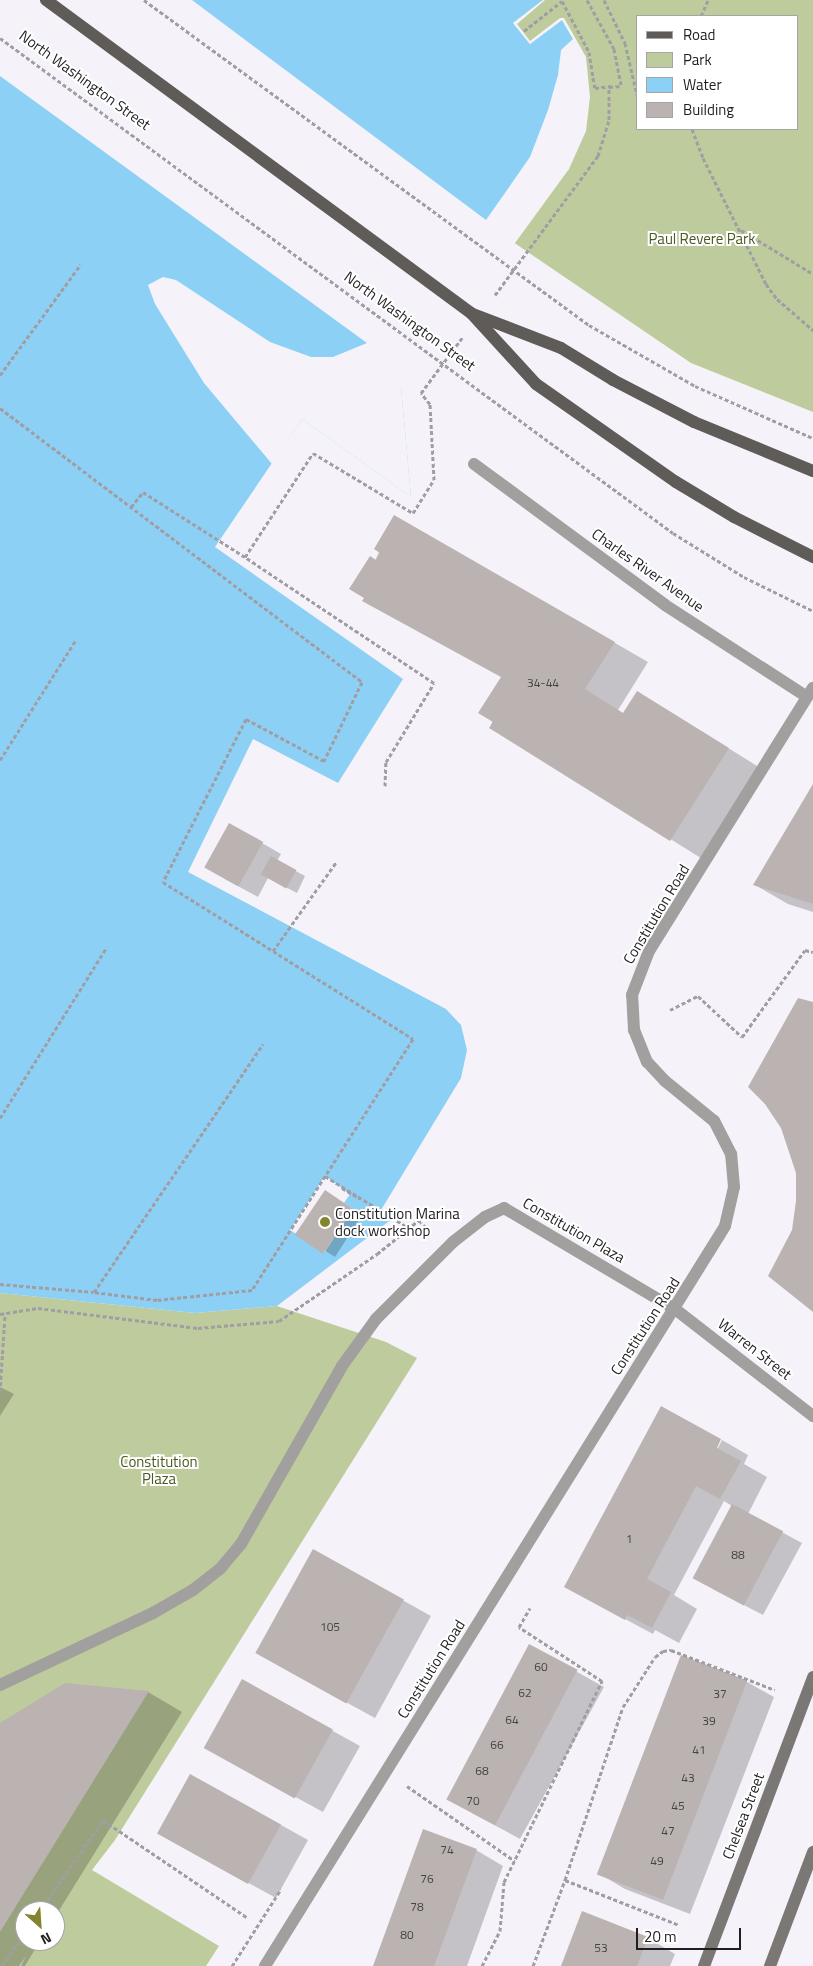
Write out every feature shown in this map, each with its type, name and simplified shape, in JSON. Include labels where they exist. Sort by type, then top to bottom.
[{"type":"main road","points":[[46,0],[471,313],[536,384],[599,430],[695,494],[813,557]]},
{"type":"main road","points":[[471,313],[561,348],[612,380],[694,422],[813,471]]},
{"type":"main road","name":"Chelsea Street","points":[[704,1966],[813,1678]]},
{"type":"main road","points":[[770,1966],[813,1852]]},
{"type":"street","name":"Charles River Avenue","points":[[474,464],[665,605],[810,692]]},
{"type":"street","name":"Constitution Road","points":[[265,1966],[725,1226],[731,1207],[734,1171],[730,1154],[714,1121],[656,1072],[642,1053],[634,1030],[632,995],[649,950],[810,692]]},
{"type":"street","name":"Constitution Plaza","points":[[0,1685],[146,1617],[193,1590],[220,1569],[241,1544],[342,1366],[376,1319],[453,1242],[490,1214],[504,1208],[675,1309]]},
{"type":"street","name":"Warren Street","points":[[675,1309],[813,1416]]},
{"type":"path","points":[[144,0],[589,325],[695,386],[813,438]]},
{"type":"path","points":[[587,0],[614,49],[621,86]]},
{"type":"path","points":[[604,0],[626,44],[636,90]]},
{"type":"path","points":[[701,15],[708,0]]},
{"type":"path","points":[[524,31],[562,1],[589,52],[595,88],[621,86]]},
{"type":"path","name":"North Washington Street","points":[[0,38],[673,533],[744,577],[813,611]]},
{"type":"path","points":[[491,300],[598,156],[610,120],[609,87],[621,86]]},
{"type":"path","points":[[692,130],[703,158],[740,230],[756,267],[777,299],[813,330]]},
{"type":"path","points":[[740,230],[813,274]]},
{"type":"path","points":[[0,375],[81,264]]},
{"type":"path","points":[[245,557],[314,453],[413,513],[434,480],[430,404],[421,393],[468,331]]},
{"type":"path","points":[[0,408],[362,682],[324,762],[246,719],[162,882],[413,1039],[252,1290],[158,1300],[94,1292],[0,1284]]},
{"type":"path","points":[[131,507],[143,492],[245,557],[434,683],[386,762],[385,786]]},
{"type":"path","points":[[0,760],[76,640]]},
{"type":"path","points":[[273,951],[308,899],[337,861]]},
{"type":"path","points":[[0,1118],[107,947]]},
{"type":"path","points":[[670,1010],[698,996],[742,1037],[805,950],[813,952]]},
{"type":"path","points":[[94,1292],[263,1044]]},
{"type":"path","points":[[325,1176],[350,1194],[381,1210],[409,1228]]},
{"type":"path","points":[[0,1314],[38,1308],[198,1328],[279,1321],[337,1283],[419,1220],[432,1233]]},
{"type":"path","points":[[0,1392],[5,1314]]},
{"type":"path","points":[[482,1966],[500,1931],[504,1882],[602,1681],[519,1627],[530,1608]]},
{"type":"path","points":[[533,1966],[565,1880],[623,1707],[655,1657],[663,1651],[671,1650],[775,1690]]},
{"type":"path","points":[[386,1772],[515,1861]]},
{"type":"path","points":[[47,1901],[103,1820],[248,1918]]},
{"type":"path","points":[[565,1880],[679,1925]]},
{"type":"path","points":[[2,1966],[15,1947]]},
{"type":"green space","name":"Paul Revere Park","points":[[543,0],[813,0],[813,412],[691,363],[513,242],[566,168],[578,47],[562,20],[530,44],[513,23]]},
{"type":"green space","name":"Constitution Plaza","points":[[0,1293],[195,1313],[277,1306],[386,1342],[417,1358],[115,1840],[92,1870],[219,1946],[206,1966],[21,1966],[26,1956],[19,1966],[0,1966]]},
{"type":"water","points":[[0,0],[543,0],[513,23],[530,44],[562,20],[578,47],[586,79],[401,387],[411,497],[302,419],[215,547],[403,679],[338,783],[253,739],[188,872],[446,1009],[461,1025],[467,1050],[461,1078],[381,1210],[392,1219],[277,1306],[195,1313],[0,1293]]},
{"type":"pier","points":[[0,0],[192,0],[486,220],[530,157],[548,110],[558,75],[561,50],[573,39],[562,20],[530,44],[513,23],[543,0],[545,0],[517,24],[530,41],[560,18],[564,18],[586,57],[590,97],[586,131],[569,169],[413,377],[401,387],[411,497],[302,419],[272,464],[204,383],[155,304],[148,285],[163,277],[176,280],[270,342],[311,357],[333,357],[367,343],[0,76]]},
{"type":"pier","name":"Constitution Marina dock workshop","points":[[325,1176],[350,1194],[344,1203],[353,1209],[325,1252],[290,1230]]},
{"type":"building","points":[[394,515],[615,642],[585,689],[623,713],[637,691],[729,748],[670,841],[489,728],[493,722],[478,713],[501,677],[362,601],[364,598],[349,589],[370,556],[376,560],[380,553],[374,549]]},
{"type":"building","points":[[813,784],[813,904],[753,885]]},
{"type":"building","points":[[229,823],[263,842],[238,887],[204,868]]},
{"type":"building","points":[[271,856],[296,870],[286,888],[261,874]]},
{"type":"building","points":[[798,998],[813,1002],[813,1312],[768,1276],[792,1230],[796,1201],[796,1173],[781,1128],[765,1104],[748,1087]]},
{"type":"building","name":"Constitution Marina dock workshop","points":[[325,1190],[353,1209],[323,1254],[295,1235]]},
{"type":"building","points":[[661,1406],[721,1439],[717,1448],[741,1461],[720,1499],[696,1486],[647,1579],[671,1592],[652,1628],[627,1615],[625,1620],[564,1587]]},
{"type":"building","points":[[732,1504],[783,1531],[744,1605],[693,1578]]},
{"type":"building","points":[[313,1549],[404,1599],[346,1703],[255,1653]]},
{"type":"building","points":[[529,1644],[578,1670],[495,1825],[446,1799]]},
{"type":"building","points":[[681,1655],[747,1680],[663,1900],[597,1874]]},
{"type":"building","points":[[242,1679],[333,1729],[295,1799],[204,1748]]},
{"type":"building","points":[[65,1683],[149,1691],[19,1901],[15,1901],[15,1908],[0,1932],[0,1723]]},
{"type":"building","points":[[190,1774],[281,1824],[248,1884],[157,1833]]},
{"type":"building","points":[[423,1829],[477,1849],[434,1966],[373,1966]]},
{"type":"building","points":[[582,1911],[648,1937],[637,1966],[561,1966]]},
{"type":"place","name":"Constitution Marina dock workshop","points":[[325,1222]]}]
